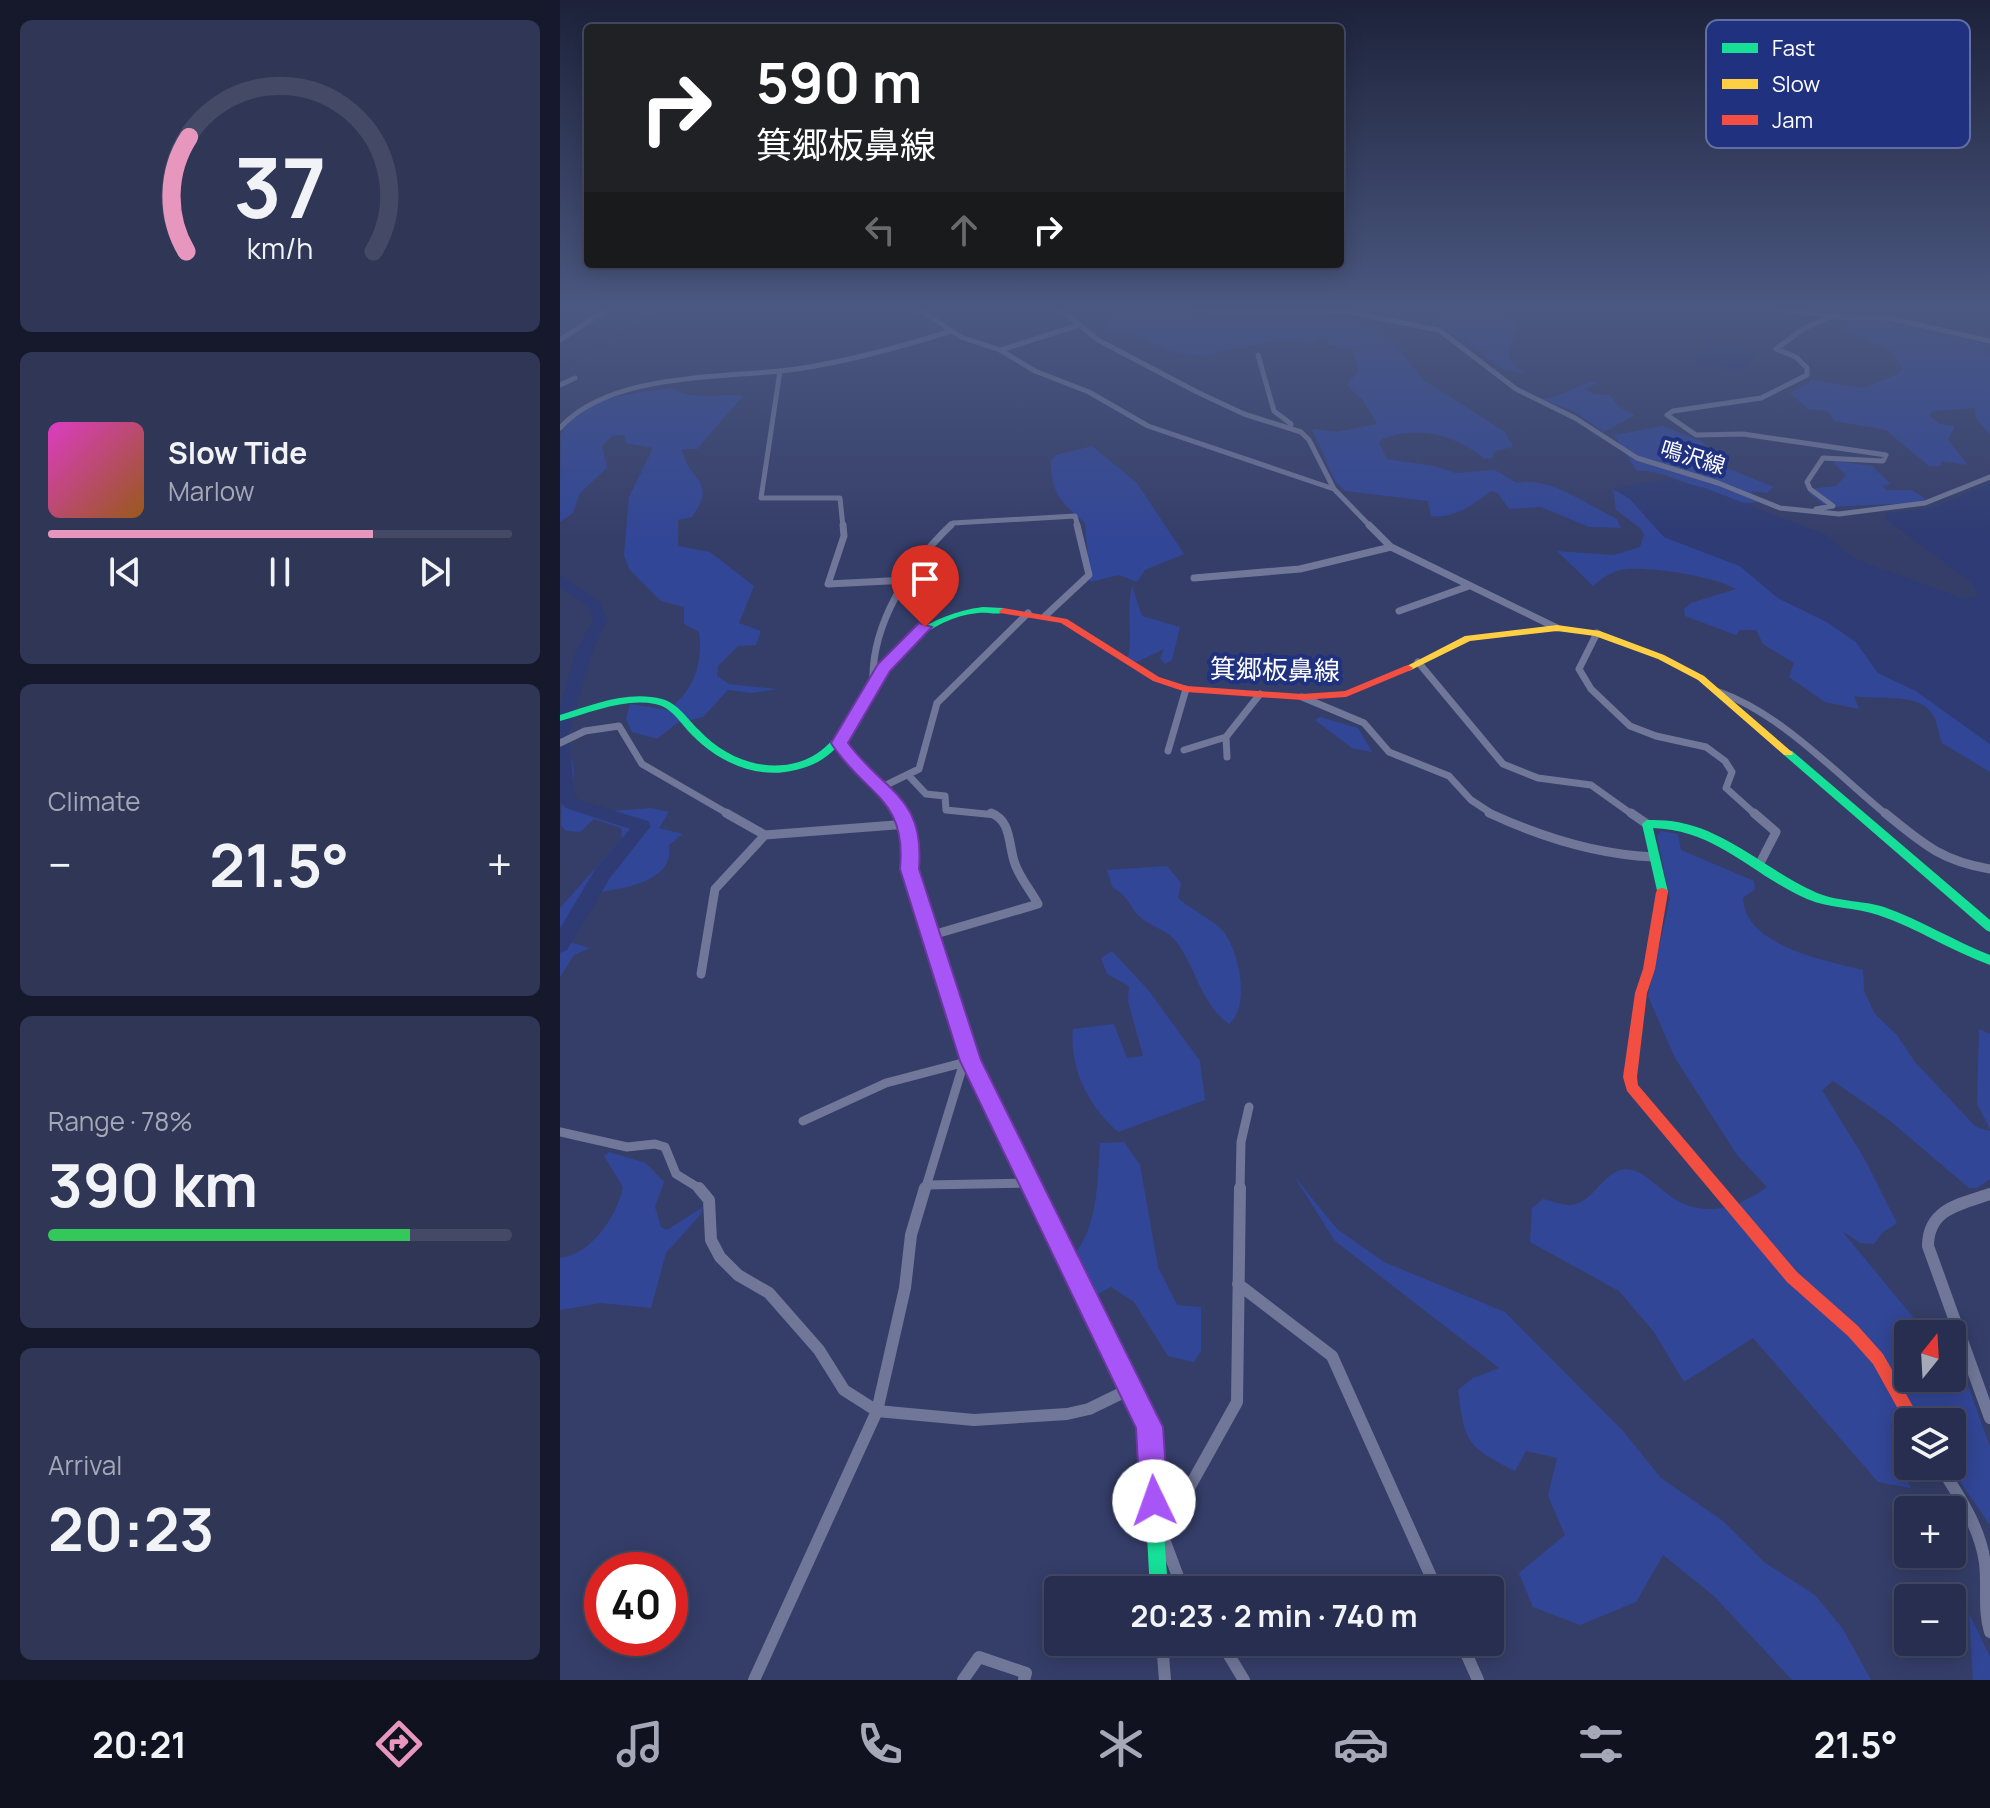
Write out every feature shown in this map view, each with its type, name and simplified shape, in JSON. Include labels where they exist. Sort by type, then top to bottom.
[{"type":"main road","name":"箕郷板鼻線","points":[[839,743],[873,682],[910,638],[937,620],[984,610],[1045,616],[1087,633],[1156,679],[1186,689],[1302,697],[1359,691],[1474,636],[1557,628],[1597,633],[1671,661],[1719,692],[1847,807],[1933,875],[1990,927]]},
{"type":"main road","points":[[560,718],[613,702],[658,701],[672,708],[699,737],[747,767],[764,772],[792,768],[816,759],[839,743],[858,769],[897,804],[908,824],[912,843],[910,869],[967,1062],[1149,1427],[1160,1530],[1159,1576]]},
{"type":"main road","points":[[1906,1408],[1878,1359],[1853,1331],[1792,1277],[1632,1087],[1630,1077],[1641,993],[1649,969],[1663,897],[1647,824],[1685,827],[1760,863],[1803,892],[1840,905],[1880,910],[1952,947],[1990,960]]},
{"type":"street","points":[[560,428],[571,412],[622,391],[674,384]]},
{"type":"street","points":[[778,384],[761,498],[840,498],[844,536],[828,584],[908,580]]},
{"type":"street","points":[[1069,384],[1089,392],[1148,426],[1334,489]]},
{"type":"street","points":[[1183,384],[1244,414],[1306,436],[1334,489],[1391,547],[1557,628]]},
{"type":"street","points":[[1266,384],[1274,411],[1291,424],[1290,428]]},
{"type":"street","name":"鳴沢線","points":[[1510,384],[1575,418],[1637,458],[1718,483],[1773,506],[1810,513],[1839,514],[1925,503],[1980,478],[1990,477]]},
{"type":"street","points":[[1794,384],[1785,391],[1673,411],[1667,415],[1696,435],[1743,434],[1886,455],[1883,461],[1839,456],[1823,458],[1819,469],[1807,482],[1810,489],[1833,506],[1810,513]]},
{"type":"street","points":[[873,682],[873,667],[883,628],[908,580],[953,523],[1075,516],[1089,575],[1045,616]]},
{"type":"street","points":[[1194,578],[1300,569],[1391,547]]},
{"type":"street","points":[[1399,611],[1470,586]]},
{"type":"street","points":[[880,788],[919,769],[937,703],[963,681],[1028,613]]},
{"type":"street","points":[[1597,633],[1579,669],[1582,679],[1611,713],[1642,732],[1692,741],[1727,763],[1732,772],[1726,788],[1776,832],[1760,863]]},
{"type":"street","points":[[1418,662],[1503,764],[1538,778],[1591,785],[1647,824]]},
{"type":"street","points":[[1168,751],[1186,689]]},
{"type":"street","points":[[1719,692],[1742,700],[1768,717],[1934,853],[1959,864],[1990,869]]},
{"type":"street","points":[[1184,750],[1226,737],[1260,694]]},
{"type":"street","points":[[1302,697],[1325,711],[1362,722],[1371,728],[1383,749],[1450,776],[1471,802],[1489,812],[1580,845],[1637,858],[1655,857]]},
{"type":"street","points":[[560,743],[585,731],[619,726],[642,764],[765,835],[785,836],[908,824]]},
{"type":"street","points":[[1226,737],[1227,757]]},
{"type":"street","points":[[909,776],[926,794],[945,796],[946,810],[987,811],[1000,816],[1006,826],[1015,864],[1038,904],[929,936]]},
{"type":"street","points":[[701,974],[715,889],[765,835]]},
{"type":"street","points":[[803,1121],[886,1083],[967,1062]]},
{"type":"street","points":[[754,1680],[877,1411],[905,1288],[911,1235],[967,1062]]},
{"type":"street","points":[[1178,1576],[1160,1530],[1237,1402],[1241,1142],[1249,1107]]},
{"type":"street","points":[[560,1132],[627,1147],[655,1144],[665,1147],[676,1174],[703,1191],[709,1200],[711,1240],[720,1257],[738,1275],[769,1293],[819,1350],[844,1390],[877,1411],[974,1420],[1067,1414],[1089,1409],[1128,1390]]},
{"type":"street","points":[[926,1185],[1029,1183]]},
{"type":"street","points":[[1990,1194],[1943,1209],[1932,1219],[1926,1240],[1932,1264],[1990,1418]]},
{"type":"street","points":[[1238,1284],[1332,1356],[1431,1576]]},
{"type":"street","points":[[1948,1480],[1981,1540],[1987,1586],[1984,1608],[1990,1632]]},
{"type":"street","points":[[1163,1656],[1165,1680]]},
{"type":"street","points":[[1229,1656],[1244,1680]]},
{"type":"street","points":[[1467,1656],[1478,1680]]},
{"type":"street","points":[[963,1680],[979,1657],[1026,1673],[1024,1680]]},
{"type":"shaded area","points":[[1430,384],[1505,432],[1513,447],[1495,451],[1492,458],[1485,459],[1449,438],[1410,433],[1382,439],[1379,443],[1387,459],[1434,466],[1456,473],[1495,470],[1517,483],[1543,484],[1568,493],[1617,519],[1621,528],[1589,527],[1541,507],[1509,509],[1498,493],[1491,491],[1463,510],[1431,516],[1428,501],[1345,491],[1335,481],[1312,429],[1336,432],[1377,424],[1363,400],[1347,385]]},
{"type":"shaded area","points":[[1583,384],[1594,384],[1585,389],[1593,394],[1610,395],[1619,407],[1635,415],[1604,432],[1574,411],[1540,399]]},
{"type":"shaded area","points":[[1805,384],[1863,388],[1872,384],[1990,384],[1990,434],[1976,418],[1975,408],[1933,411],[1929,415],[1939,424],[1955,426],[1948,440],[1968,465],[1942,461],[1940,466],[1929,466],[1886,430],[1835,421],[1828,411],[1808,409],[1790,393]]},
{"type":"shaded area","points":[[670,388],[697,396],[743,396],[697,449],[682,449],[703,495],[692,517],[678,520],[678,546],[710,552],[754,586],[739,623],[761,631],[756,645],[738,646],[718,666],[717,676],[729,684],[777,689],[752,693],[728,690],[703,717],[677,723],[657,739],[632,732],[626,719],[630,704],[667,710],[676,703],[695,676],[700,644],[699,632],[684,624],[684,607],[661,601],[629,569],[624,555],[629,497],[653,448],[626,443],[624,435],[613,435],[602,446],[607,468],[580,493],[573,513],[560,522],[561,435],[568,422],[593,405],[624,395]]},
{"type":"shaded area","points":[[1663,426],[1703,442],[1717,461],[1729,469],[1774,487],[1767,493],[1751,491],[1757,502],[1745,503],[1667,476],[1637,471],[1614,435]]},
{"type":"shaded area","points":[[1092,446],[1137,483],[1184,554],[1145,570],[1137,582],[1119,575],[1090,582],[1085,523],[1064,503],[1055,489],[1051,460],[1056,455]]},
{"type":"shaded area","points":[[1833,463],[1872,466],[1891,484],[1883,486],[1886,490],[1912,490],[1926,499],[1913,503],[1827,507],[1809,493],[1816,488],[1836,486],[1846,475]]},
{"type":"shaded area","points":[[1669,479],[1705,488],[1806,527],[1828,536],[1847,554],[1867,564],[1964,599],[1979,596],[1971,582],[1887,520],[1886,513],[1933,508],[1990,484],[1990,744],[1916,691],[1878,673],[1856,642],[1827,622],[1778,598],[1740,566],[1664,537],[1630,499],[1613,489]]},
{"type":"shaded area","points":[[1613,489],[1630,499],[1664,537],[1740,566],[1778,598],[1827,622],[1856,642],[1878,673],[1916,691],[1990,744],[1990,772],[1942,743],[1935,719],[1921,704],[1899,698],[1854,696],[1859,709],[1825,702],[1789,677],[1794,663],[1763,644],[1756,630],[1740,630],[1736,635],[1685,616],[1684,609],[1691,603],[1736,589],[1726,584],[1683,573],[1626,569],[1604,577],[1593,586],[1557,551],[1614,555],[1640,547],[1644,535],[1641,529],[1616,510]]},
{"type":"shaded area","points":[[1132,586],[1142,616],[1180,627],[1172,660],[1165,664],[1160,658],[1164,649],[1137,662],[1128,658]]},
{"type":"shaded area","points":[[1320,717],[1358,728],[1372,752],[1352,748],[1315,720]]},
{"type":"shaded area","points":[[563,752],[570,754],[572,761],[576,801],[611,811],[651,808],[669,812],[659,828],[683,834],[669,845],[669,857],[657,875],[635,885],[601,892],[563,940],[590,948],[574,955],[560,977],[560,908],[622,838],[621,828],[594,819],[580,832],[566,831],[561,825]]},
{"type":"shaded area","points":[[1661,831],[1678,834],[1681,850],[1754,881],[1755,889],[1743,898],[1747,915],[1772,940],[1809,956],[1863,970],[1864,991],[1875,1014],[1897,1035],[1915,1062],[1976,1127],[1990,1131],[1990,1179],[1977,1188],[1969,1188],[1889,1120],[1833,1081],[1822,1090],[1864,1158],[1897,1223],[1882,1233],[1874,1244],[1860,1243],[1842,1231],[1915,1320],[1894,1320],[1894,1392],[1966,1392],[1966,1380],[1990,1447],[1990,1525],[1959,1480],[1966,1480],[1966,1408],[1894,1408],[1894,1423],[1891,1425],[1894,1480],[1907,1480],[1911,1488],[1878,1482],[1753,1338],[1684,1382],[1654,1332],[1619,1291],[1530,1242],[1532,1208],[1543,1199],[1573,1205],[1581,1202],[1617,1171],[1635,1171],[1676,1200],[1700,1208],[1734,1205],[1767,1187],[1737,1155],[1675,1058],[1648,996],[1670,899],[1657,836]]},
{"type":"shaded area","points":[[1167,866],[1181,883],[1178,898],[1219,927],[1234,951],[1241,992],[1236,1016],[1229,1024],[1211,1006],[1175,940],[1138,915],[1125,897],[1113,888],[1107,870]]},
{"type":"shaded area","points":[[1112,951],[1149,991],[1200,1061],[1205,1100],[1118,1132],[1098,1111],[1083,1086],[1073,1044],[1073,1029],[1114,1024],[1127,1058],[1143,1056],[1128,1001],[1129,986],[1107,974],[1101,958]]},
{"type":"shaded area","points":[[1979,1029],[1990,1034],[1990,1129],[1977,1104]]},
{"type":"shaded area","points":[[1124,1142],[1140,1165],[1158,1267],[1177,1305],[1201,1307],[1201,1351],[1194,1362],[1168,1356],[1134,1302],[1111,1287],[1091,1298],[1071,1258],[1092,1219],[1100,1143]]},
{"type":"shaded area","points":[[609,1152],[646,1163],[664,1182],[655,1207],[661,1227],[667,1230],[703,1207],[701,1214],[666,1253],[651,1308],[601,1303],[560,1310],[560,1258],[582,1250],[592,1242],[609,1221],[620,1198],[623,1187],[604,1156]]},
{"type":"shaded area","points":[[1294,1176],[1337,1229],[1384,1262],[1505,1312],[1623,1431],[1661,1478],[1723,1521],[1764,1562],[1815,1595],[1843,1629],[1871,1680],[1792,1680],[1714,1596],[1663,1555],[1636,1602],[1580,1625],[1533,1607],[1519,1573],[1565,1535],[1548,1496],[1557,1458],[1526,1451],[1515,1471],[1478,1449],[1466,1433],[1458,1390],[1473,1378],[1499,1368],[1335,1241]]},
{"type":"shaded area","points":[[1969,1613],[1990,1657],[1990,1680],[1973,1680]]},
{"type":"waterway","points":[[560,579],[595,605],[600,620],[583,654],[561,733],[565,796],[572,804],[642,826],[603,873],[560,945]]},
{"type":"traffic: fast","points":[[560,718],[619,702],[656,701],[674,709],[710,746],[738,762],[767,769],[798,766],[825,754],[834,746],[884,668],[912,639],[928,627],[963,612],[983,609],[1003,611]]},
{"type":"traffic: fast","points":[[1788,753],[1990,927]]},
{"type":"traffic: fast","points":[[1662,892],[1647,824],[1671,825],[1714,838],[1812,896],[1884,912],[1990,960]]},
{"type":"traffic: fast","points":[[1060,1245],[1149,1427],[1158,1576]]},
{"type":"traffic: slow","points":[[1408,668],[1468,638],[1557,628],[1597,633],[1661,657],[1701,678],[1788,753]]},
{"type":"traffic: slow","points":[[839,743],[891,798],[907,827],[910,869],[970,1061],[1060,1245]]},
{"type":"traffic: jam","points":[[1003,611],[1064,621],[1156,679],[1186,689],[1302,697],[1346,694],[1408,668]]},
{"type":"traffic: jam","points":[[1662,892],[1649,969],[1641,993],[1630,1077],[1632,1087],[1792,1277],[1853,1331],[1878,1359],[1906,1408]]},
{"type":"route","points":[[925,627],[910,638],[883,668],[839,743],[858,769],[890,795],[904,813],[912,843],[910,869],[970,1061],[1128,1390],[1149,1427],[1154,1501]]}]
